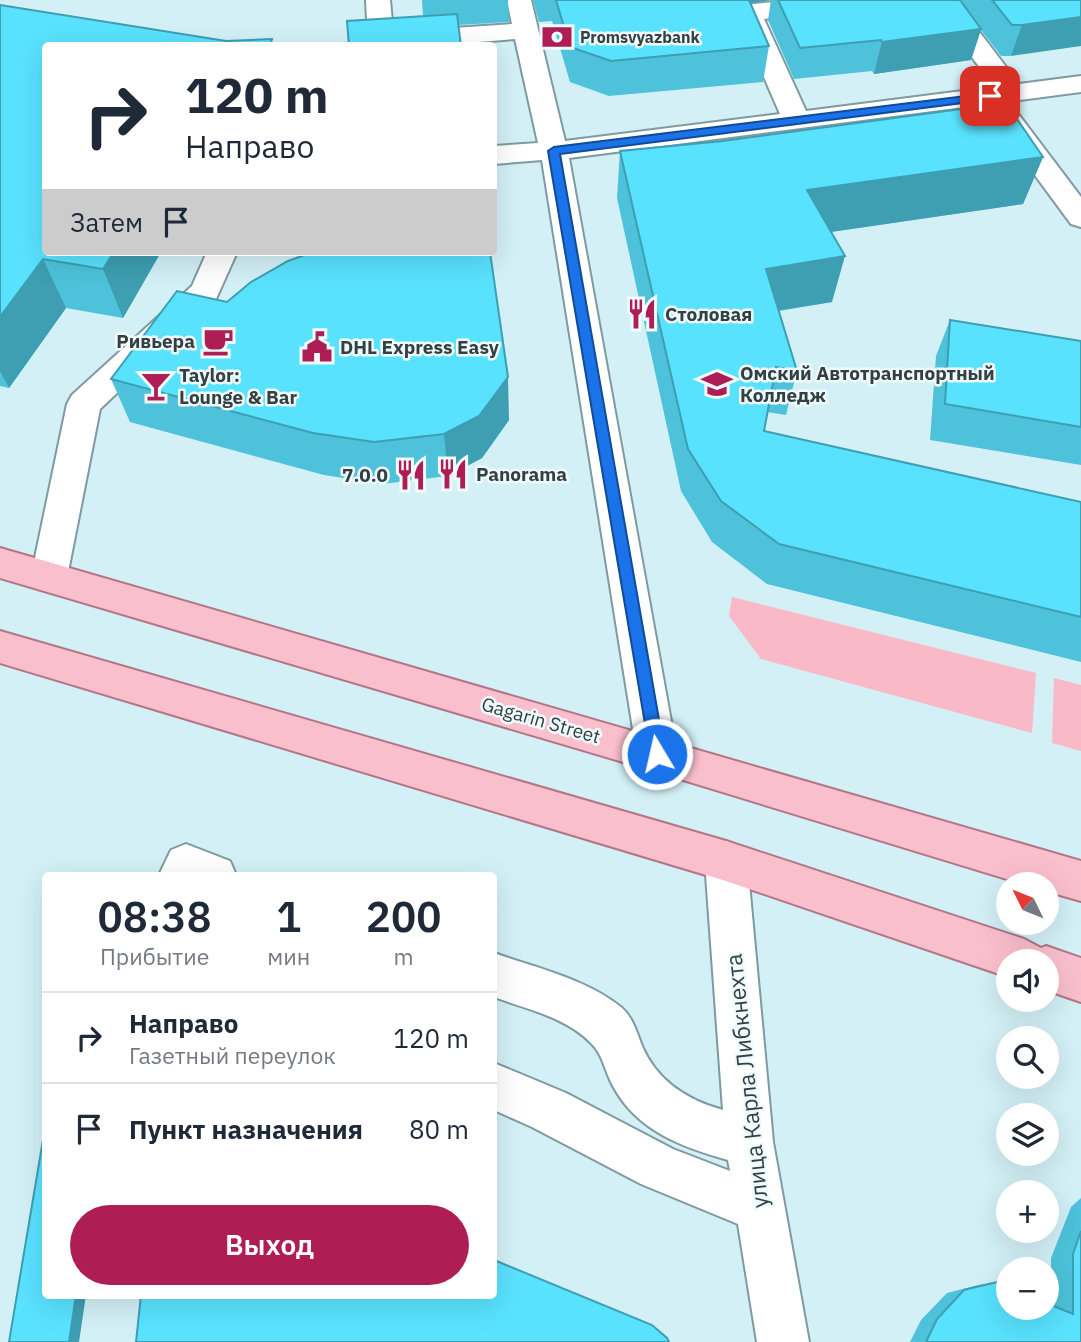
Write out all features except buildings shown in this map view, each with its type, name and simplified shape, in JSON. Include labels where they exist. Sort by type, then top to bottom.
[{"type":"main road","name":"Gagarin Street","points":[[0,563],[657,754],[1081,881]]},
{"type":"main road","points":[[0,647],[726,861],[996,952]]},
{"type":"main road","points":[[1059,972],[1081,980]]},
{"type":"street","points":[[378,0],[381,40],[528,40]]},
{"type":"street","points":[[519,0],[555,158],[657,754]]},
{"type":"street","points":[[672,22],[856,0]]},
{"type":"street","points":[[749,13],[797,121]]},
{"type":"street","points":[[952,13],[1081,217]]},
{"type":"street","points":[[497,51],[528,40]]},
{"type":"street","points":[[497,168],[797,121],[1081,84]]},
{"type":"street","points":[[497,155],[555,158]]},
{"type":"street","points":[[49,577],[84,404],[205,292],[220,256]]},
{"type":"street","name":"улица Карла Либкнехта","points":[[726,861],[749,1142],[783,1342]]},
{"type":"street","points":[[182,872],[186,864],[207,872]]},
{"type":"street","points":[[497,976],[577,1006],[608,1026],[631,1072],[656,1107],[686,1124],[749,1142]]},
{"type":"street","points":[[497,1088],[549,1110],[694,1184],[760,1208]]},
{"type":"shaded area","points":[[732,597],[1036,673],[1032,733],[761,659],[729,616]]},
{"type":"shaded area","points":[[1054,678],[1081,685],[1081,751],[1052,743]]},
{"type":"place","name":"Promsvyazbank","points":[[557,37]]},
{"type":"place","name":"Столовая","points":[[642,314]]},
{"type":"place","name":"Ривьера","points":[[218,341]]},
{"type":"place","name":"DHL Express Easy","points":[[317,347]]},
{"type":"place","name":"Омский Автотранспортный Колледж","points":[[717,384]]},
{"type":"place","name":"Taylor: Lounge & Bar","points":[[156,386]]},
{"type":"place","name":"Panorama","points":[[453,474]]},
{"type":"place","name":"7.0.0","points":[[411,475]]},
{"type":"route","points":[[657,754],[554,151],[990,96]]}]
